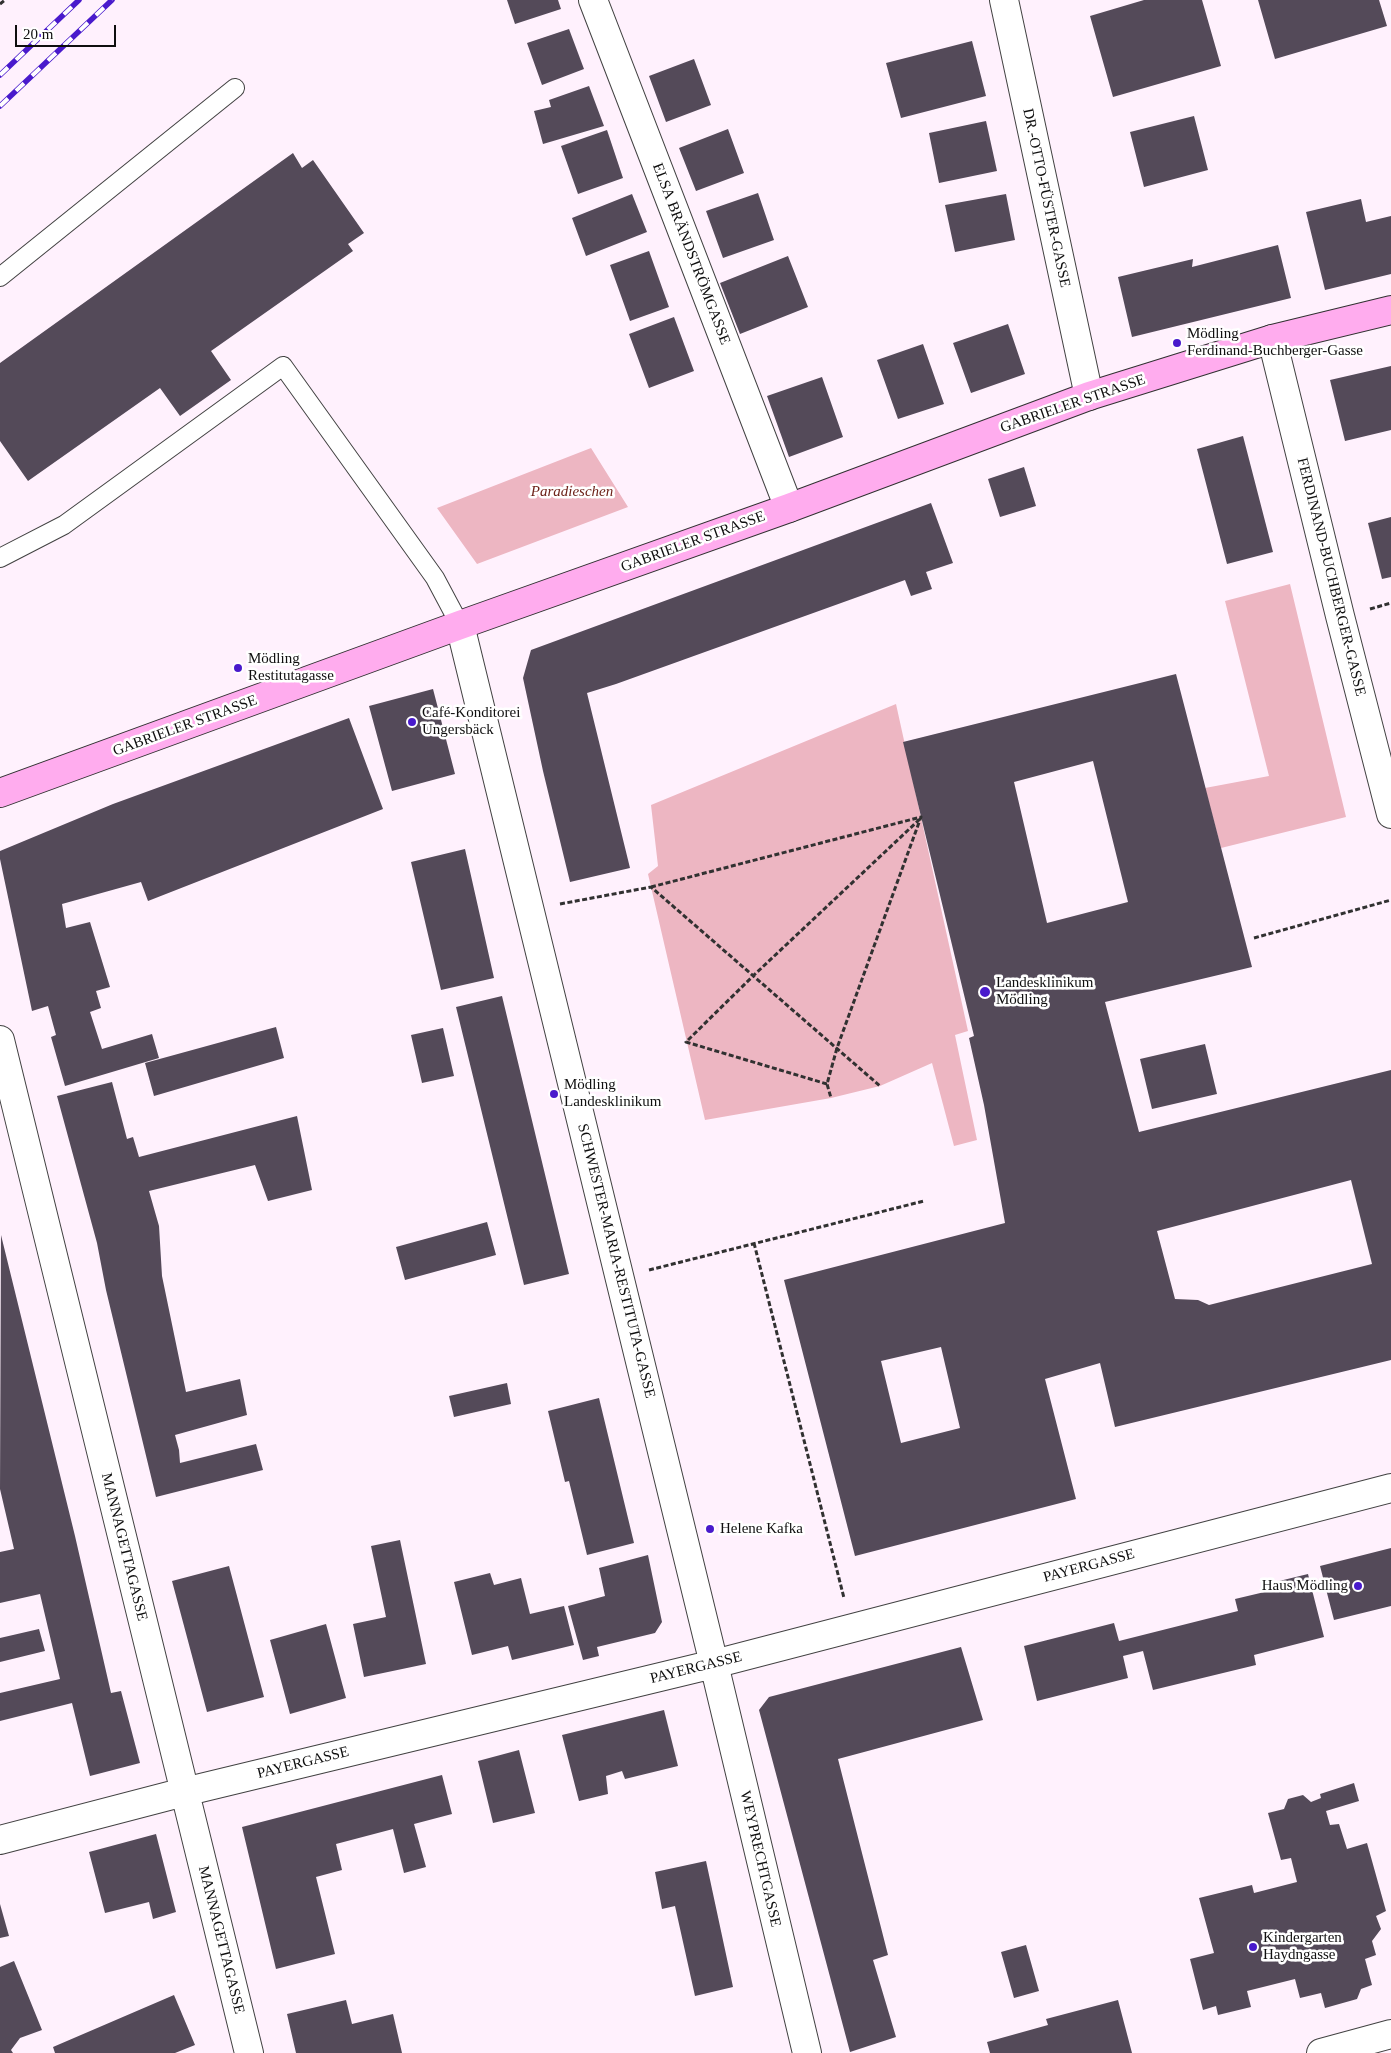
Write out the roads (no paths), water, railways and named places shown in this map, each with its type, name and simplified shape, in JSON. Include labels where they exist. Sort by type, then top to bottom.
[{"type":"street","name":"ELSA BRÄNDSTRÖMGASSE","points":[[593,0],[788,508]]},
{"type":"street","name":"DR.-OTTO-FÜSTER-GASSE","points":[[1004,0],[1089,396]]},
{"type":"street","name":"GABRIELER STRASSE","points":[[0,793],[460,625],[788,508],[1089,396],[1272,339],[1391,310]]},
{"type":"street","name":"FERDINAND-BUCHBERGER-GASSE","points":[[1272,339],[1391,814]]},
{"type":"street","name":"SCHWESTER-MARIA-RESTITUTA-GASSE","points":[[460,625],[714,1664]]},
{"type":"street","name":"MANNAGETTAGASSE","points":[[0,1040],[184,1792],[250,2053]]},
{"type":"street","name":"PAYERGASSE","points":[[0,1840],[184,1792],[714,1664],[1391,1488]]},
{"type":"street","name":"WEYPRECHTGASSE","points":[[714,1664],[806,2053]]},
{"type":"street","points":[[1320,2053],[1390,2039]]},
{"type":"lane","points":[[0,277],[235,88]]},
{"type":"lane","points":[[0,558],[64,525],[283,366],[435,578],[460,625]]},
{"type":"railway","points":[[0,75],[79,0]]},
{"type":"railway","points":[[0,106],[112,0]]},
{"type":"place","name":"Mödling Ferdinand-Buchberger-Gasse","points":[[1177,343]]},
{"type":"place","name":"Mödling Restitutagasse","points":[[238,668]]},
{"type":"place","name":"Café-Konditorei Ungersbäck","points":[[412,722]]},
{"type":"place","name":"Landesklinikum Mödling","points":[[985,992]]},
{"type":"place","name":"Mödling Landesklinikum","points":[[554,1094]]},
{"type":"place","name":"Helene Kafka","points":[[710,1529]]},
{"type":"place","name":"Haus Mödling","points":[[1358,1586]]},
{"type":"place","name":"Kindergarten Haydngasse","points":[[1253,1947]]},
{"type":"park label","name":"Paradieschen","points":[[572,492]]}]
